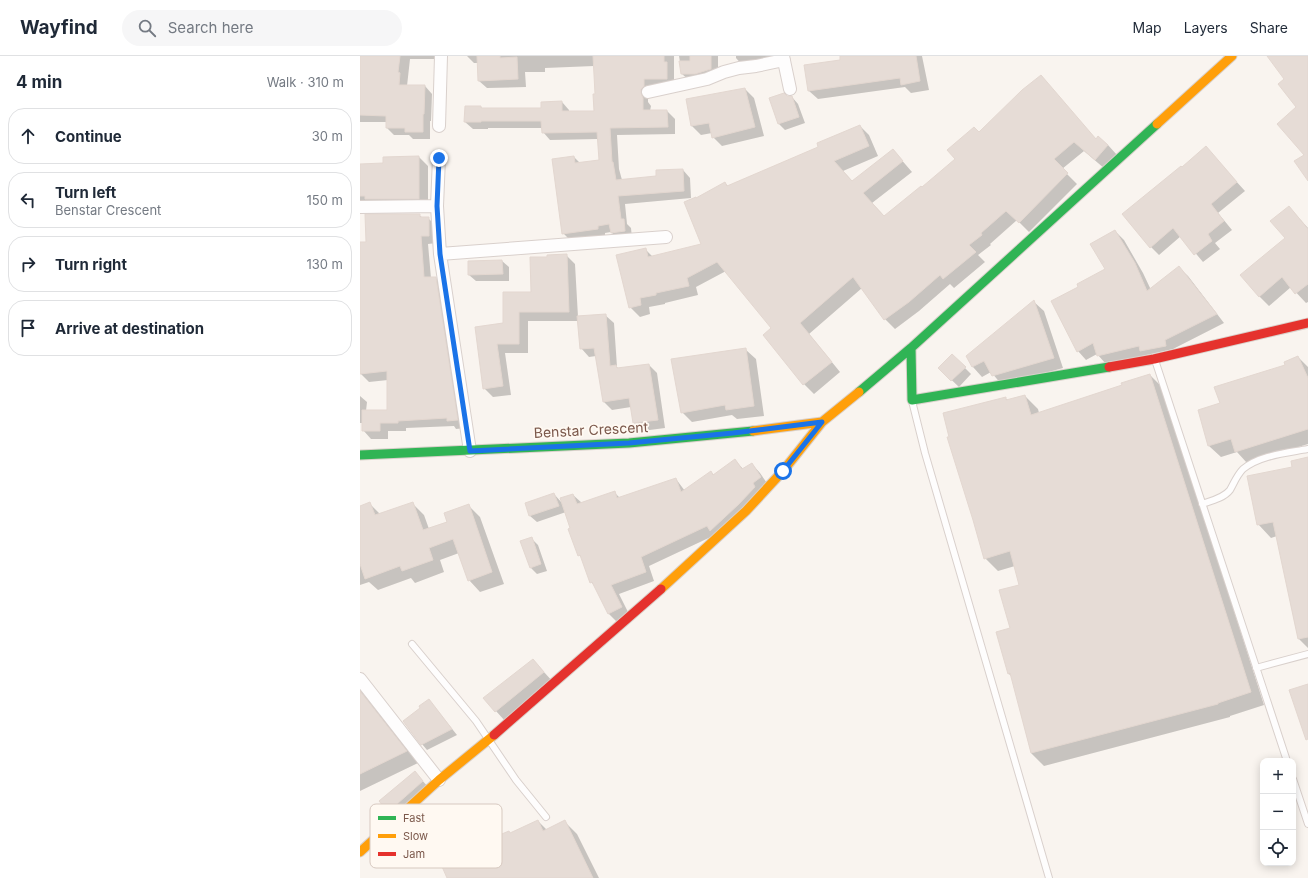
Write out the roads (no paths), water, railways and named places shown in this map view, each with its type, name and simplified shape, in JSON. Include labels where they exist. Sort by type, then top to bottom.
[{"type":"street","points":[[439,126],[441,56]]},
{"type":"street","points":[[413,804],[664,587],[746,511],[783,471],[822,422],[911,348],[1232,56]]},
{"type":"street","points":[[648,92],[707,79],[724,72],[756,66],[783,58],[790,89]]},
{"type":"street","points":[[439,158],[437,206],[440,254],[470,451]]},
{"type":"street","points":[[360,207],[437,206]]},
{"type":"street","points":[[440,254],[666,237]]},
{"type":"street","points":[[911,348],[912,400],[1154,359],[1308,323]]},
{"type":"street","name":"Benstar Crescent","points":[[360,455],[629,443],[733,433],[822,422]]},
{"type":"street","points":[[360,679],[439,780]]},
{"type":"street","points":[[360,852],[370,843]]},
{"type":"lane","points":[[1154,359],[1286,758]]},
{"type":"lane","points":[[912,400],[925,454],[1049,878]]},
{"type":"lane","points":[[1202,504],[1218,498],[1229,491],[1242,470],[1249,465],[1267,458],[1308,449]]},
{"type":"lane","points":[[412,644],[489,739],[516,780],[546,816]]},
{"type":"lane","points":[[1256,668],[1308,654]]},
{"type":"lane","points":[[1296,788],[1308,824]]}]
